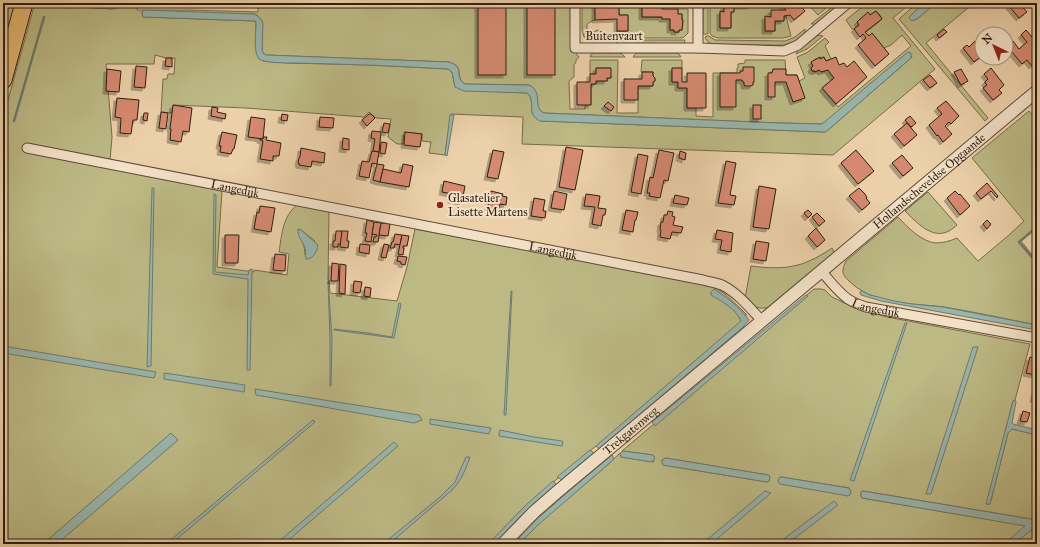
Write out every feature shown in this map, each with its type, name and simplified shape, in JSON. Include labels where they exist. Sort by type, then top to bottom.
[{"type":"highway","points":[[3,80],[24,3]]},
{"type":"street","name":"Buitenvaart","points":[[574,3],[575,48],[698,48],[784,51],[798,45],[848,3]]},
{"type":"street","points":[[698,3],[698,48]]},
{"type":"street","name":"Hollandscheveldse Opgaande","points":[[822,272],[1037,91]]},
{"type":"street","name":"Langedijk","points":[[27,148],[703,280],[729,289],[748,305],[762,321]]},
{"type":"street","points":[[762,321],[822,272]]},
{"type":"street","name":"Langedijk","points":[[822,272],[849,300],[866,307],[1037,338]]},
{"type":"street","name":"Trekgatenweg","points":[[503,544],[534,512],[762,321]]},
{"type":"shaded area","points":[[3,3],[17,3],[3,54]]},
{"type":"shaded area","points":[[35,3],[113,9],[121,3],[137,3],[137,10],[258,12],[258,3],[570,3],[571,52],[575,52],[579,57],[574,65],[574,77],[569,81],[570,109],[585,109],[585,105],[591,105],[591,84],[596,84],[596,81],[607,81],[607,78],[611,78],[610,68],[596,68],[596,74],[590,74],[590,60],[618,60],[617,113],[638,113],[638,86],[653,86],[655,78],[653,76],[653,72],[641,72],[642,60],[682,60],[682,68],[672,69],[672,82],[678,82],[678,88],[687,88],[687,108],[696,108],[696,116],[713,117],[713,73],[737,73],[738,64],[745,63],[745,60],[785,60],[786,75],[797,75],[799,81],[805,78],[797,57],[808,52],[825,38],[829,42],[825,46],[831,59],[826,61],[824,57],[815,59],[816,61],[812,62],[813,66],[811,68],[812,71],[815,72],[819,70],[821,72],[828,70],[834,78],[822,88],[838,107],[911,46],[902,35],[891,45],[884,48],[872,34],[869,36],[865,32],[882,19],[876,11],[870,15],[868,13],[857,22],[859,25],[852,29],[846,20],[867,3],[911,3],[893,18],[935,69],[833,155],[522,144],[523,117],[451,114],[445,155],[429,153],[431,142],[422,141],[422,134],[404,132],[403,144],[397,144],[388,137],[391,119],[376,118],[369,112],[364,117],[246,108],[173,105],[172,113],[161,112],[163,79],[167,79],[168,74],[174,74],[175,58],[166,58],[155,55],[154,64],[106,64],[112,137],[110,161],[25,144],[23,151],[222,191],[217,267],[254,272],[254,270],[287,275],[289,254],[279,252],[281,239],[286,220],[298,204],[329,210],[328,280],[330,293],[397,301],[407,267],[415,229],[710,286],[724,293],[746,314],[746,319],[524,507],[490,544],[3,544],[3,118]],"holes":[[[142,12],[257,15],[262,21],[262,50],[266,55],[449,62],[458,67],[461,80],[465,84],[529,85],[536,92],[540,111],[544,113],[822,124],[912,56],[825,132],[541,121],[532,113],[531,100],[527,93],[455,87],[452,72],[448,69],[263,61],[256,51],[255,21],[144,17]],[[298,229],[315,241],[305,255],[304,245]]]},
{"type":"shaded area","points":[[582,3],[595,3],[595,20],[587,24],[587,33],[599,30],[604,33],[605,38],[584,37],[582,30]]},
{"type":"shaded area","points":[[619,3],[642,3],[642,17],[662,17],[670,19],[670,30],[674,30],[674,32],[682,30],[682,14],[678,14],[678,9],[688,9],[688,33],[682,38],[614,38],[617,31],[628,31],[628,15],[619,15]]},
{"type":"shaded area","points":[[751,3],[783,3],[781,5],[786,10],[771,17],[765,17],[765,31],[775,31],[775,21],[784,21],[784,16],[786,16],[791,36],[783,38],[718,38],[712,36],[710,33],[710,5],[724,6],[724,12],[720,12],[720,28],[731,28],[731,12],[734,12],[734,6],[751,6]]},
{"type":"shaded area","points":[[807,3],[832,3],[818,15]]},
{"type":"shaded area","points":[[837,3],[842,3],[816,24],[811,24]]},
{"type":"shaded area","points":[[917,3],[924,3],[910,16],[917,19],[936,3],[974,3],[926,43],[988,118],[985,121],[899,19]]},
{"type":"shaded area","points":[[708,6],[708,34],[704,34],[703,11],[704,8]]},
{"type":"shaded area","points":[[805,29],[805,33],[795,41],[784,45],[714,45],[708,42],[705,38],[706,36],[709,36],[715,40],[785,41],[795,37]]},
{"type":"shaded area","points":[[819,35],[823,36],[807,49],[796,54],[806,43]]},
{"type":"shaded area","points":[[615,40],[685,40],[684,44],[618,44]]},
{"type":"shaded area","points":[[619,53],[625,57],[590,57],[591,54]]},
{"type":"shaded area","points":[[636,53],[676,53],[681,57],[633,57]]},
{"type":"shaded area","points":[[1029,111],[1037,120],[1037,227],[1021,241],[1037,261],[1037,325],[956,309],[906,303],[880,298],[858,288],[846,278],[843,268],[846,261],[898,217],[925,240],[941,243],[957,238],[978,261],[1009,235],[1024,221],[972,158]]},
{"type":"shaded area","points":[[928,192],[957,225],[949,231],[943,233],[931,232],[919,225],[905,211]]},
{"type":"shaded area","points":[[832,248],[835,255],[771,307],[756,307],[745,298],[751,266],[774,268],[802,264],[820,256]]},
{"type":"shaded area","points":[[814,289],[821,289],[825,290],[832,297],[855,308],[887,317],[1030,344],[1015,400],[1013,401],[987,504],[990,504],[1008,433],[1012,429],[1037,435],[1037,520],[863,491],[861,492],[861,496],[862,498],[1034,527],[1037,529],[1037,544],[518,544],[533,527],[620,453],[621,457],[654,461],[653,455],[622,451]],"holes":[[[666,458],[768,475],[770,477],[769,481],[767,482],[663,465],[662,460]],[[781,477],[849,488],[851,491],[779,478]]]},
{"type":"water","points":[[49,3],[121,3],[117,8],[113,9],[48,5]]},
{"type":"water","points":[[924,3],[936,3],[917,19],[912,21],[909,18],[910,16]]},
{"type":"water","points":[[143,10],[254,14],[260,18],[263,24],[262,50],[266,55],[449,62],[457,67],[460,78],[465,84],[529,85],[536,92],[539,108],[544,113],[822,124],[908,52],[911,53],[911,58],[825,132],[540,121],[533,115],[530,96],[527,93],[464,91],[455,87],[452,72],[448,69],[372,65],[282,63],[266,61],[259,59],[257,56],[255,21],[143,17]]},
{"type":"water","points":[[450,115],[454,115],[447,156],[445,155]]},
{"type":"water","points":[[152,188],[154,188],[151,366],[147,367]]},
{"type":"water","points":[[214,194],[216,195],[215,272],[248,275],[249,270],[252,269],[250,370],[247,370],[248,279],[213,274]]},
{"type":"water","points":[[298,229],[318,245],[315,254],[309,259],[306,259],[305,248],[298,234]]},
{"type":"water","points":[[328,281],[332,339],[331,386],[330,386]]},
{"type":"water","points":[[714,289],[733,303],[749,320],[742,328],[599,449],[596,446],[741,321],[732,309],[711,295],[711,292]]},
{"type":"water","points":[[511,291],[506,415],[504,415]]},
{"type":"water","points":[[862,291],[870,295],[894,301],[943,307],[1037,325],[1037,330],[881,301],[861,295],[860,292]]},
{"type":"water","points":[[806,295],[808,296],[655,426],[652,422]]},
{"type":"water","points":[[399,303],[401,304],[394,338],[334,330],[392,337]]},
{"type":"water","points":[[905,323],[907,323],[854,481],[850,480]]},
{"type":"water","points":[[3,346],[156,372],[154,378],[3,353]]},
{"type":"water","points":[[973,347],[978,347],[931,494],[926,494]]},
{"type":"water","points":[[164,373],[245,385],[244,392],[164,379]]},
{"type":"water","points":[[255,389],[419,415],[422,420],[414,423],[256,395]]},
{"type":"water","points":[[1015,400],[1016,402],[1012,423],[1037,430],[1037,435],[1012,429],[1008,433],[990,504],[986,504],[1013,401]]},
{"type":"water","points":[[430,419],[491,428],[489,434],[430,424]]},
{"type":"water","points":[[313,420],[315,422],[171,544],[166,544]]},
{"type":"water","points":[[500,430],[563,442],[562,446],[499,436]]},
{"type":"water","points":[[171,433],[178,440],[57,544],[43,544]]},
{"type":"water","points":[[394,442],[398,446],[284,544],[276,544]]},
{"type":"water","points":[[590,450],[594,453],[562,480],[557,477]]},
{"type":"water","points":[[624,451],[653,455],[655,458],[652,462],[621,457],[620,453]]},
{"type":"water","points":[[612,455],[614,459],[604,468],[539,524],[519,544],[513,544],[536,520]]},
{"type":"water","points":[[466,457],[470,457],[465,471],[452,490],[389,544],[383,544],[440,497],[455,482]]},
{"type":"water","points":[[666,458],[770,476],[769,481],[767,482],[663,465],[662,460]]},
{"type":"water","points":[[781,477],[849,488],[851,491],[850,495],[848,496],[780,484],[778,482],[779,478]]},
{"type":"water","points":[[553,481],[557,485],[525,512],[495,544],[488,544],[526,505]]},
{"type":"water","points":[[765,491],[771,493],[711,544],[702,544]]},
{"type":"water","points":[[863,491],[1037,520],[1037,529],[1034,528],[1014,544],[1004,544],[1025,526],[862,498],[861,492]]},
{"type":"water","points":[[834,501],[838,505],[787,544],[777,544]]},
{"type":"building","points":[[595,3],[619,3],[619,15],[628,15],[628,31],[617,31],[617,19],[595,20]]},
{"type":"building","points":[[642,3],[662,3],[662,9],[678,9],[678,14],[682,14],[682,30],[679,30],[679,32],[674,32],[674,30],[670,30],[670,19],[662,19],[662,17],[642,17]]},
{"type":"building","points":[[728,3],[751,3],[751,6],[734,6],[734,12],[731,12],[731,28],[720,28],[720,11],[724,12],[724,6],[728,6]]},
{"type":"building","points":[[798,3],[805,11],[794,20],[790,15],[784,16],[784,21],[775,21],[775,31],[765,31],[765,16],[771,17],[771,10],[786,10],[781,4]]},
{"type":"building","points":[[1012,3],[1019,3],[1027,12],[1019,18],[1009,6]]},
{"type":"building","points":[[478,6],[506,6],[506,75],[478,75]]},
{"type":"building","points":[[527,6],[555,6],[555,75],[527,75]]},
{"type":"building","points":[[876,11],[882,19],[865,32],[869,36],[872,33],[889,54],[875,66],[858,45],[866,38],[863,34],[860,37],[854,29],[859,25],[857,22],[868,12],[870,15]]},
{"type":"building","points":[[944,29],[947,32],[939,38],[937,35]]},
{"type":"building","points":[[1026,30],[1037,43],[1037,62],[1032,66],[1027,60],[1022,64],[1014,54],[1014,42],[1019,49],[1027,42],[1021,35]]},
{"type":"building","points":[[974,42],[974,62],[963,48],[967,45],[969,47]]},
{"type":"building","points":[[820,57],[820,59],[824,57],[826,61],[836,57],[839,65],[844,63],[847,67],[854,61],[867,77],[836,104],[822,88],[834,78],[828,70],[821,72],[819,70],[815,72],[812,71],[811,68],[813,66],[811,62]]},
{"type":"building","points":[[166,58],[172,58],[172,67],[165,66]]},
{"type":"building","points":[[136,66],[147,67],[145,88],[134,87]]},
{"type":"building","points":[[743,67],[754,67],[753,85],[745,86],[742,80],[736,80],[736,107],[720,107],[720,73],[740,73],[743,71]]},
{"type":"building","points":[[596,68],[611,68],[611,78],[607,78],[607,81],[596,81],[596,84],[591,84],[591,105],[577,105],[577,82],[590,82],[590,74],[596,74]]},
{"type":"building","points":[[672,68],[682,68],[682,82],[687,82],[687,73],[706,73],[706,108],[687,108],[687,88],[678,88],[678,82],[672,82]]},
{"type":"building","points":[[991,68],[1004,85],[999,90],[1002,93],[993,100],[983,88],[987,85],[985,82],[988,79],[984,74]]},
{"type":"building","points":[[107,69],[121,71],[119,92],[106,91]]},
{"type":"building","points":[[773,69],[786,69],[786,75],[797,75],[805,98],[793,102],[786,82],[775,82],[775,97],[768,97],[768,73],[772,73]]},
{"type":"building","points":[[961,69],[968,81],[961,85],[954,72]]},
{"type":"building","points":[[642,72],[653,72],[655,81],[653,82],[653,86],[638,86],[638,100],[624,100],[624,79],[642,79]]},
{"type":"building","points":[[930,75],[937,83],[930,88],[923,80]]},
{"type":"building","points":[[117,98],[139,100],[137,120],[133,120],[131,134],[120,133],[121,118],[115,117]]},
{"type":"building","points":[[946,101],[959,116],[951,124],[949,122],[945,126],[952,134],[943,142],[929,125],[942,114],[937,108]]},
{"type":"building","points":[[608,102],[614,107],[611,111],[604,106]]},
{"type":"building","points":[[173,105],[192,108],[189,132],[183,131],[181,142],[170,140]]},
{"type":"building","points":[[753,105],[761,105],[761,119],[753,119]]},
{"type":"building","points":[[212,107],[218,108],[217,112],[226,114],[225,119],[211,116]]},
{"type":"building","points":[[161,112],[168,113],[166,129],[159,128]]},
{"type":"building","points":[[144,113],[148,113],[147,121],[143,120]]},
{"type":"building","points":[[282,114],[288,115],[287,121],[281,120]]},
{"type":"building","points":[[369,114],[375,118],[367,126],[362,120]]},
{"type":"building","points":[[910,116],[916,123],[911,127],[905,120]]},
{"type":"building","points":[[251,117],[265,119],[263,139],[248,137]]},
{"type":"building","points":[[320,117],[334,118],[333,128],[319,127]]},
{"type":"building","points":[[384,123],[390,124],[388,133],[382,132]]},
{"type":"building","points":[[907,123],[917,135],[904,146],[894,134]]},
{"type":"building","points":[[372,131],[381,132],[379,152],[373,151],[375,139],[371,138]]},
{"type":"building","points":[[222,132],[237,135],[234,149],[231,154],[220,152],[221,146],[219,146]]},
{"type":"building","points":[[405,132],[422,134],[420,147],[404,145]]},
{"type":"building","points":[[263,137],[267,137],[266,140],[281,143],[279,156],[273,156],[273,161],[260,159],[263,141],[260,139],[263,139]]},
{"type":"building","points":[[343,138],[349,139],[349,150],[342,149]]},
{"type":"building","points":[[381,142],[387,143],[385,154],[380,153]]},
{"type":"building","points":[[566,147],[583,150],[575,190],[559,187]]},
{"type":"building","points":[[301,148],[325,153],[324,163],[312,161],[311,167],[299,165],[298,163]]},
{"type":"building","points":[[493,150],[504,152],[498,179],[487,177]]},
{"type":"building","points":[[659,150],[674,153],[668,181],[664,180],[660,198],[649,196],[650,193],[647,193],[650,177],[653,178]]},
{"type":"building","points":[[856,150],[874,171],[858,184],[841,163]]},
{"type":"building","points":[[372,151],[379,152],[377,164],[372,163],[369,178],[359,176],[362,161],[369,162]]},
{"type":"building","points":[[680,151],[686,153],[685,160],[679,158]]},
{"type":"building","points":[[638,154],[648,156],[641,194],[631,192]]},
{"type":"building","points":[[902,155],[913,168],[903,176],[892,163]]},
{"type":"building","points":[[726,161],[736,163],[730,195],[736,196],[734,205],[718,203]]},
{"type":"building","points":[[377,164],[384,165],[380,182],[373,180]]},
{"type":"building","points":[[403,164],[413,166],[409,187],[380,182],[383,169],[401,173]]},
{"type":"building","points":[[444,181],[465,186],[462,202],[451,200],[452,194],[442,192]]},
{"type":"building","points":[[987,183],[998,196],[997,198],[991,191],[981,199],[976,193]]},
{"type":"building","points":[[759,186],[776,189],[769,229],[753,227]]},
{"type":"building","points":[[859,188],[865,194],[870,203],[862,210],[849,196]]},
{"type":"building","points":[[491,191],[503,194],[502,196],[507,197],[506,205],[500,204],[499,210],[488,208]]},
{"type":"building","points":[[554,191],[567,194],[564,210],[551,208]]},
{"type":"building","points":[[955,191],[959,195],[960,194],[970,206],[960,215],[947,198]]},
{"type":"building","points":[[586,194],[600,196],[598,208],[606,209],[601,226],[592,224],[595,207],[584,206]]},
{"type":"building","points":[[675,195],[689,198],[687,205],[673,203]]},
{"type":"building","points":[[534,198],[545,200],[543,211],[546,211],[545,218],[531,216]]},
{"type":"building","points":[[260,206],[275,208],[271,232],[254,229],[257,212],[259,213]]},
{"type":"building","points":[[626,210],[638,212],[633,232],[622,230]]},
{"type":"building","points":[[808,210],[812,214],[808,218],[804,213]]},
{"type":"building","points":[[668,211],[673,212],[672,216],[675,217],[673,225],[683,227],[681,233],[672,232],[670,239],[660,237],[661,222],[663,222],[664,215],[667,215]]},
{"type":"building","points":[[817,213],[825,221],[819,226],[812,217]]},
{"type":"building","points":[[367,220],[374,222],[371,242],[365,241],[367,233],[365,233]]},
{"type":"building","points":[[987,220],[991,224],[987,229],[983,224]]},
{"type":"building","points":[[374,222],[381,223],[378,242],[373,242],[374,237],[377,235],[372,234]]},
{"type":"building","points":[[381,223],[390,224],[388,236],[379,235]]},
{"type":"building","points":[[816,228],[825,240],[817,247],[808,236]]},
{"type":"building","points":[[717,230],[733,233],[731,252],[720,250],[722,240],[715,239]]},
{"type":"building","points":[[336,231],[342,231],[341,244],[338,244],[338,247],[333,247],[333,241],[335,241]]},
{"type":"building","points":[[342,231],[348,231],[348,248],[340,247]]},
{"type":"building","points":[[395,234],[402,235],[400,245],[395,244],[394,248],[390,248],[393,242]]},
{"type":"building","points":[[225,235],[239,235],[238,263],[225,263]]},
{"type":"building","points":[[402,235],[409,236],[407,246],[403,246],[403,255],[398,254]]},
{"type":"building","points":[[756,241],[769,243],[766,261],[753,259]]},
{"type":"building","points":[[360,244],[370,245],[369,254],[359,252]]},
{"type":"building","points":[[384,244],[389,245],[386,258],[381,257]]},
{"type":"building","points":[[275,254],[286,255],[285,271],[273,270]]},
{"type":"building","points":[[398,256],[407,257],[405,265],[397,261]]},
{"type":"building","points":[[332,263],[339,264],[338,281],[331,281]]},
{"type":"building","points":[[340,264],[346,265],[345,294],[339,293]]},
{"type":"building","points":[[354,281],[362,282],[360,293],[353,292]]},
{"type":"building","points":[[365,287],[371,288],[370,297],[364,296]]},
{"type":"building","points":[[1030,357],[1037,359],[1036,375],[1026,373]]},
{"type":"building","points":[[1037,387],[1037,400],[1033,399]]},
{"type":"building","points":[[1023,411],[1030,413],[1027,422],[1020,421]]},
{"type":"waterway","points":[[14,121],[44,17]]},
{"type":"waterway","points":[[1037,227],[1019,242],[1037,263]]},
{"type":"place","name":"Glasatelier Lisette Martens","points":[[440,205]]}]
